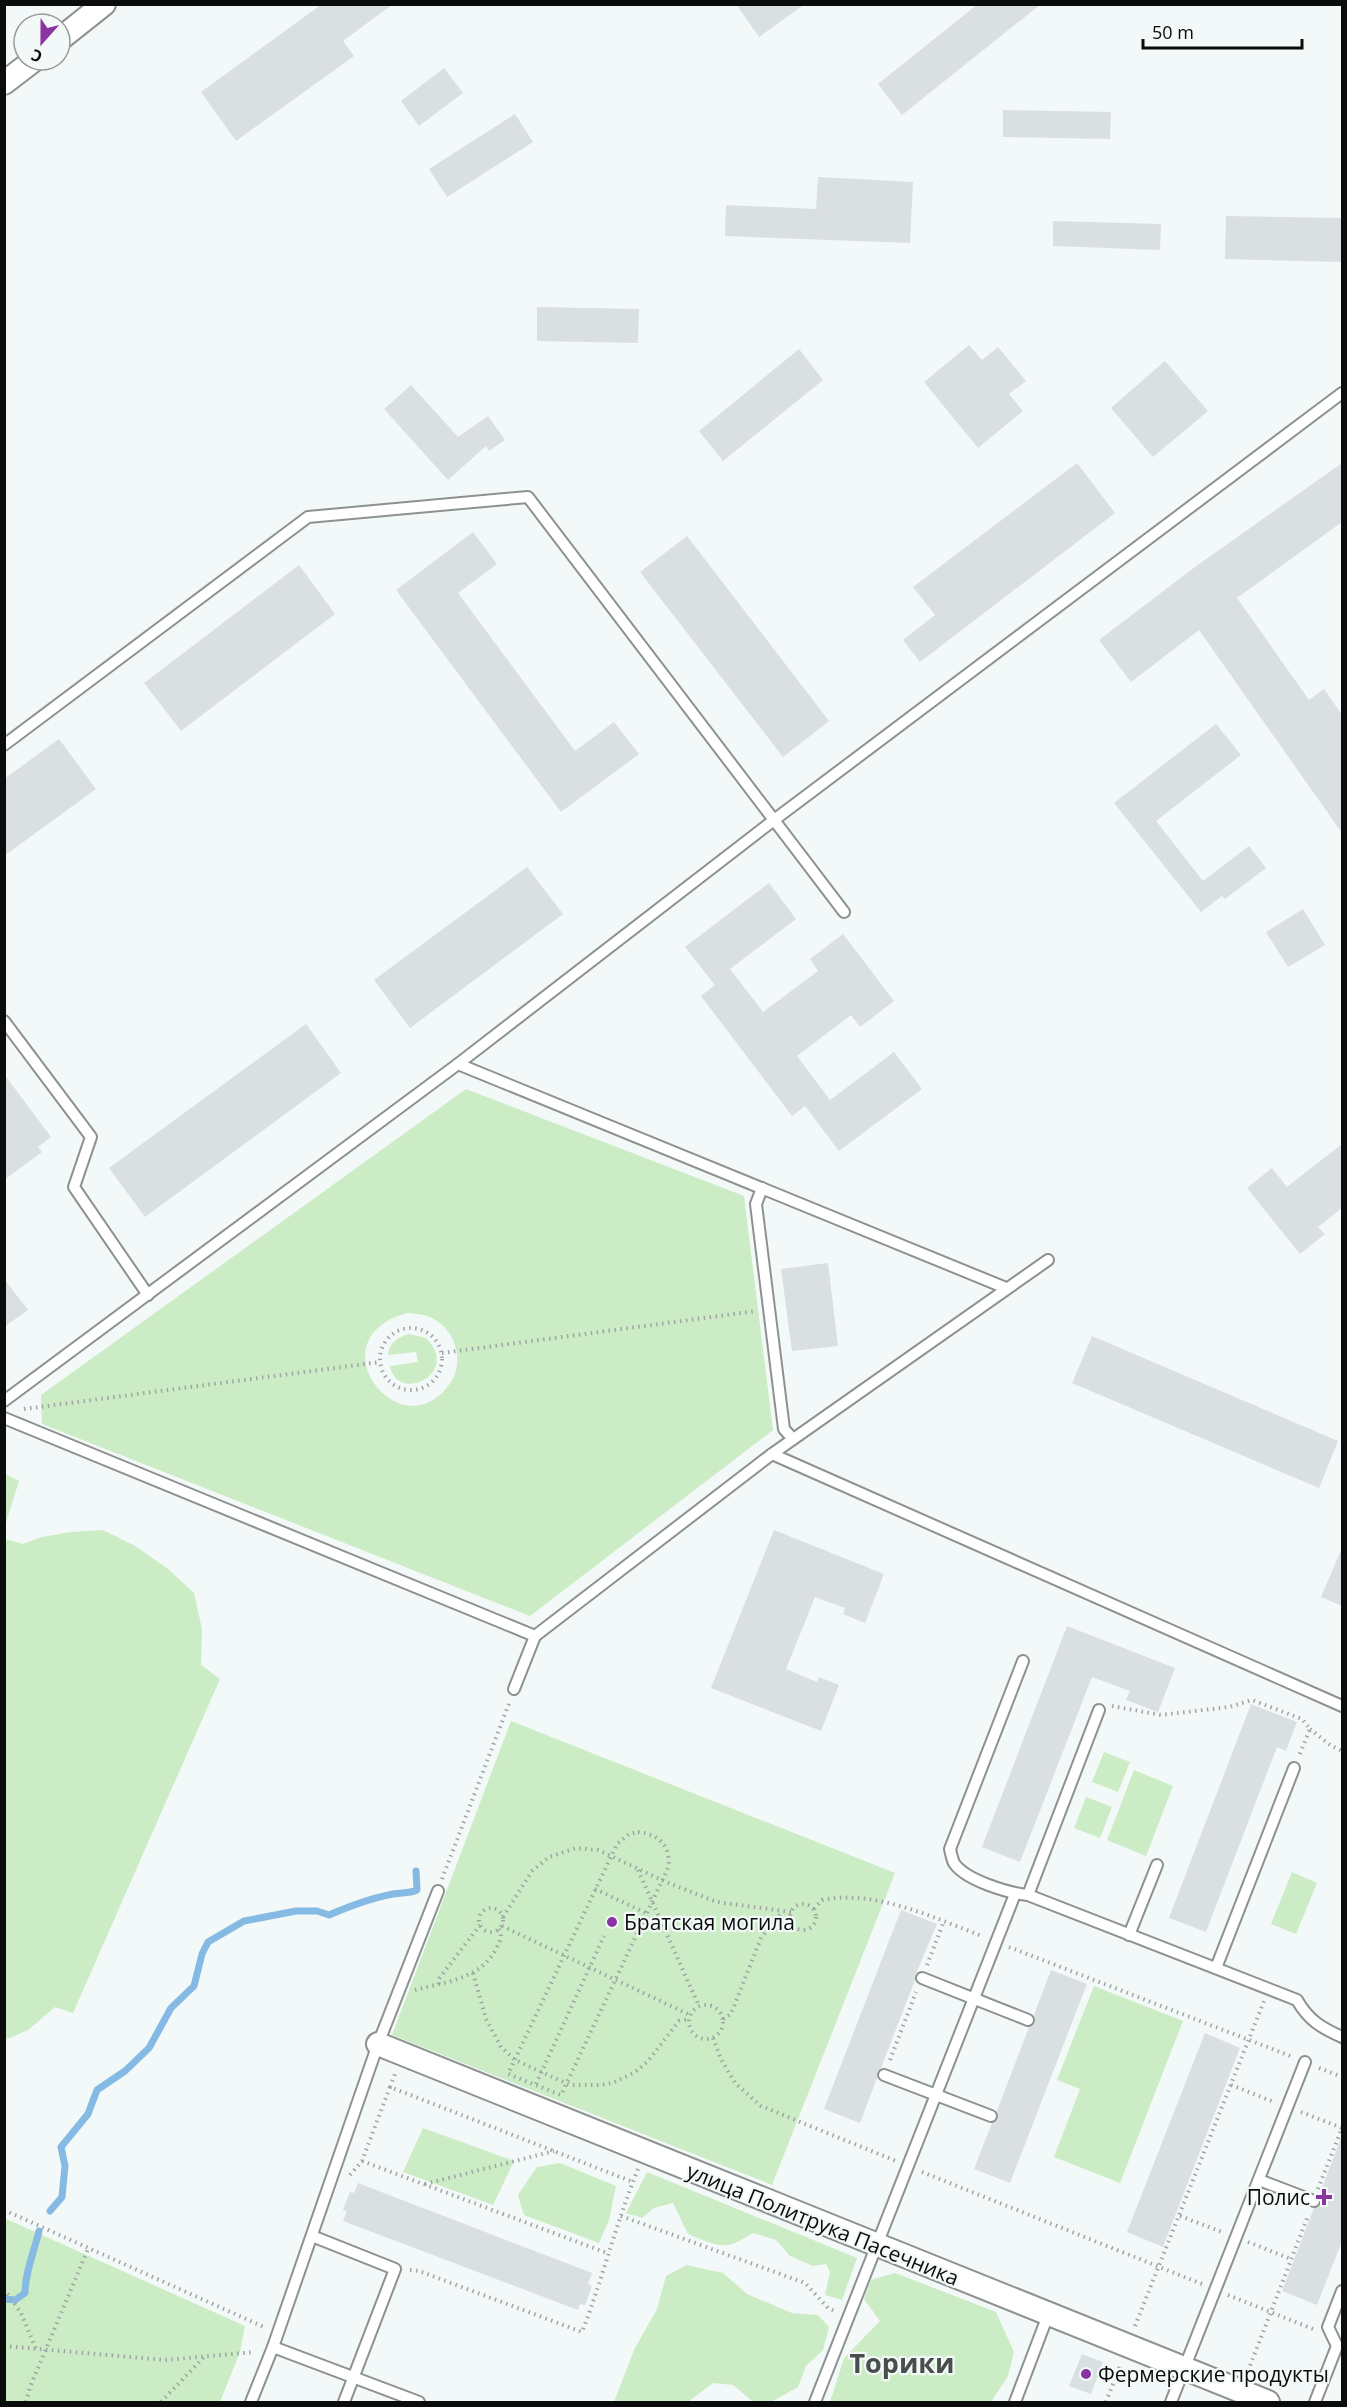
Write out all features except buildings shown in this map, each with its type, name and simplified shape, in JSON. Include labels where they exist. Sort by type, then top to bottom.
[{"type":"street","points":[[72,29],[104,4]]},
{"type":"street","points":[[4,83],[18,72]]},
{"type":"street","name":"улица Политрука Пасечника","points":[[378,2044],[532,2095],[645,2152],[1268,2403]]},
{"type":"lane","points":[[4,1401],[458,1064],[774,820],[1342,393]]},
{"type":"lane","points":[[4,745],[308,517],[528,496],[844,912]]},
{"type":"lane","points":[[4,1021],[91,1137],[74,1187],[148,1294]]},
{"type":"lane","points":[[458,1064],[1006,1288]]},
{"type":"lane","points":[[762,1188],[756,1204],[784,1429],[792,1439]]},
{"type":"lane","points":[[514,1689],[535,1636],[792,1439],[1048,1260]]},
{"type":"lane","points":[[4,1418],[535,1636]]},
{"type":"lane","points":[[772,1454],[1342,1706]]},
{"type":"lane","points":[[1023,1661],[950,1849],[954,1863],[980,1881],[1015,1894],[1028,1895],[1297,2000],[1305,2014],[1318,2026],[1342,2037]]},
{"type":"lane","points":[[1028,1895],[1099,1710]]},
{"type":"lane","points":[[1216,1968],[1294,1768]]},
{"type":"lane","points":[[1130,1935],[1157,1865]]},
{"type":"lane","points":[[251,2403],[273,2347],[378,2044],[438,1891]]},
{"type":"lane","points":[[814,2403],[1015,1894]]},
{"type":"lane","points":[[922,1978],[1029,2020]]},
{"type":"lane","points":[[1172,2403],[1305,2062]]},
{"type":"lane","points":[[884,2075],[991,2116]]},
{"type":"lane","points":[[1259,2180],[1314,2201]]},
{"type":"lane","points":[[312,2236],[395,2270],[344,2403]]},
{"type":"lane","points":[[1315,2403],[1337,2346],[1328,2327],[1342,2291]]},
{"type":"lane","points":[[1015,2403],[1048,2315]]},
{"type":"lane","points":[[273,2347],[419,2403]]},
{"type":"path","points":[[442,1353],[769,1310]]},
{"type":"path","points":[[408,1327],[429,1332],[437,1340],[442,1353],[441,1372],[434,1381],[415,1390],[404,1390],[394,1385],[386,1377],[380,1362],[383,1346],[389,1337],[398,1330],[408,1327]]},
{"type":"path","points":[[15,1410],[380,1362]]},
{"type":"path","points":[[438,1891],[514,1689]]},
{"type":"path","points":[[1099,1710],[1114,1706],[1161,1715],[1229,1707],[1252,1700],[1302,1719],[1310,1729],[1330,1745],[1342,1751]]},
{"type":"path","points":[[1294,1768],[1310,1729]]},
{"type":"path","points":[[638,1832],[657,1837],[668,1852],[668,1868],[561,2095],[532,2095],[508,2074],[611,1856],[617,1844],[629,1834],[638,1832]]},
{"type":"path","points":[[398,1995],[439,1984],[482,1968],[493,1956],[502,1935],[503,1917],[532,1871],[549,1857],[576,1848],[589,1848],[611,1856],[662,1880],[729,1905],[791,1912]]},
{"type":"path","points":[[638,1869],[699,2006]]},
{"type":"path","points":[[595,1889],[646,1913]]},
{"type":"path","points":[[814,1909],[822,1900],[855,1897],[894,1905],[944,1921],[1342,2077]]},
{"type":"path","points":[[809,1905],[817,1915],[816,1922],[812,1928],[805,1931],[792,1925],[791,1912],[795,1906],[809,1905]]},
{"type":"path","points":[[439,1984],[438,1980],[480,1925],[480,1915],[488,1908],[499,1910],[503,1917]]},
{"type":"path","points":[[723,2019],[731,2014],[761,1938],[783,1911]]},
{"type":"path","points":[[884,2075],[944,1921]]},
{"type":"path","points":[[480,1925],[489,1932],[501,1928],[590,1967],[689,2017]]},
{"type":"path","points":[[532,2095],[540,2072],[604,1936]]},
{"type":"path","points":[[473,1973],[492,2034],[501,2047],[515,2060],[566,2084],[581,2087],[600,2085],[625,2078],[648,2061],[679,2021],[689,2017],[699,2006],[709,2005],[716,2008],[723,2019],[721,2032],[713,2038],[703,2040],[691,2033],[689,2017]]},
{"type":"path","points":[[1135,2327],[1269,1989]]},
{"type":"path","points":[[713,2038],[721,2059],[735,2084],[761,2106],[1333,2337]]},
{"type":"path","points":[[348,2177],[362,2161],[390,2087],[633,2182]]},
{"type":"path","points":[[1241,2391],[1342,2128]]},
{"type":"path","points":[[425,2185],[555,2151]]},
{"type":"path","points":[[395,2270],[419,2271],[582,2332],[601,2283],[607,2253],[645,2152]]},
{"type":"path","points":[[362,2161],[607,2253]]},
{"type":"path","points":[[4,2210],[265,2327],[273,2347],[252,2353],[165,2361],[4,2346]]},
{"type":"path","points":[[621,2216],[805,2283],[828,2308],[849,2317]]},
{"type":"path","points":[[26,2403],[30,2387],[88,2249]]},
{"type":"path","points":[[4,2289],[21,2313],[36,2349]]},
{"type":"path","points":[[1106,2403],[1124,2356]]},
{"type":"path","points":[[161,2403],[204,2357]]},
{"type":"green space","points":[[466,1089],[744,1196],[773,1430],[530,1616],[42,1424],[41,1395]],"holes":[[[407,1313],[430,1317],[444,1326],[453,1340],[457,1357],[457,1366],[451,1382],[431,1401],[410,1406],[390,1399],[375,1385],[366,1366],[367,1345],[380,1326]]]},
{"type":"green space","points":[[409,1334],[426,1338],[435,1351],[437,1363],[432,1373],[424,1380],[404,1383],[395,1377],[390,1366],[418,1362],[416,1352],[388,1355],[395,1341]]},
{"type":"green space","points":[[5,1474],[19,1481],[5,1526]]},
{"type":"green space","points":[[103,1530],[135,1546],[168,1569],[194,1593],[202,1629],[201,1665],[220,1679],[73,2013],[55,2007],[28,2030],[5,2040],[5,1539],[23,1544],[42,1537]]},
{"type":"green space","points":[[511,1721],[895,1873],[772,2185],[392,2035]]},
{"type":"green space","points":[[1104,1752],[1130,1762],[1118,1792],[1092,1782]]},
{"type":"green space","points":[[1134,1770],[1173,1786],[1146,1856],[1107,1840]]},
{"type":"green space","points":[[1086,1797],[1112,1807],[1100,1838],[1074,1828]]},
{"type":"green space","points":[[1292,1872],[1317,1883],[1296,1934],[1271,1924]]},
{"type":"green space","points":[[1094,1986],[1183,2021],[1120,2183],[1054,2157],[1080,2089],[1057,2080]]},
{"type":"green space","points":[[423,2128],[514,2161],[493,2205],[403,2172]]},
{"type":"green space","points":[[560,2163],[616,2186],[609,2220],[599,2243],[524,2215],[518,2195],[537,2167]]},
{"type":"green space","points":[[647,2172],[857,2258],[842,2300],[825,2295],[830,2272],[826,2264],[813,2266],[790,2256],[776,2240],[753,2233],[728,2245],[707,2242],[688,2234],[673,2203],[654,2208],[642,2218],[626,2213]]},
{"type":"green space","points":[[4,2218],[245,2326],[240,2352],[220,2402],[5,2402]]},
{"type":"green space","points":[[687,2265],[723,2273],[747,2294],[792,2313],[818,2315],[829,2327],[823,2350],[806,2366],[798,2387],[773,2401],[752,2401],[733,2385],[713,2383],[688,2402],[614,2402],[634,2350],[657,2309],[666,2276]]},
{"type":"green space","points":[[895,2273],[996,2312],[1014,2352],[1008,2376],[991,2402],[830,2402],[844,2358],[880,2321],[864,2299],[871,2280]]},
{"type":"waterway","points":[[50,2211],[62,2197],[65,2166],[61,2147],[88,2114],[97,2090],[125,2071],[149,2048],[171,2008],[194,1986],[202,1954],[208,1942],[244,1921],[296,1911],[317,1911],[329,1915],[377,1898],[417,1890],[416,1871]]},
{"type":"waterway","points":[[4,2299],[15,2300],[25,2293],[28,2270],[39,2231]]},
{"type":"place","name":"Братская могила","points":[[612,1922]]},
{"type":"place","name":"Полис","points":[[1324,2197]]},
{"type":"place","name":"Фермерские продукты","points":[[1086,2374]]},
{"type":"district","name":"Торики","points":[[902,2362]]}]
